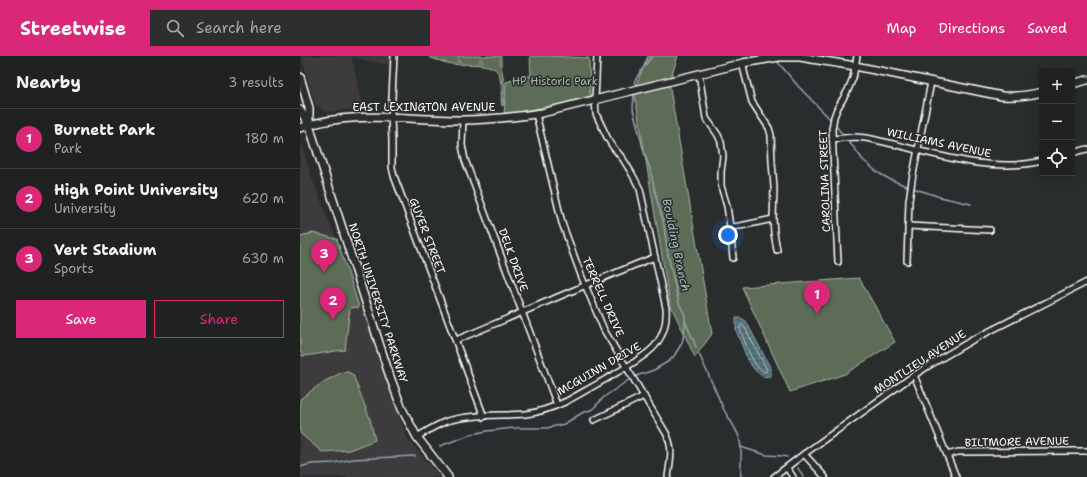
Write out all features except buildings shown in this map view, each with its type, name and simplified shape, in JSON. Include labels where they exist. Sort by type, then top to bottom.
[{"type":"main road","name":"EAST LEXINGTON AVENUE","points":[[300,128],[340,119],[391,118],[462,120],[497,119],[536,114],[743,63],[779,56],[800,57],[855,66],[1002,96],[1017,97],[1039,93]]},
{"type":"main road","name":"NORTH UNIVERSITY PARKWAY","points":[[300,76],[309,108],[309,125]]},
{"type":"main road","points":[[1075,83],[1087,80]]},
{"type":"main road","name":"NORTH UNIVERSITY PARKWAY","points":[[300,110],[309,125],[389,374],[402,409],[417,437],[448,477]]},
{"type":"street","name":"GUYER STREET","points":[[394,56],[391,118],[392,167],[394,176],[484,417]]},
{"type":"street","name":"MCGUINN DRIVE","points":[[417,437],[448,421],[527,413],[542,410],[567,401],[626,367],[652,350],[660,339],[665,327],[666,308],[640,189],[623,159],[613,147],[601,127],[596,114],[595,100],[597,56]]},
{"type":"street","name":"CAROLINA STREET","points":[[838,262],[832,129],[837,109],[853,78],[857,56]]},
{"type":"street","points":[[743,63],[752,102],[769,128],[771,134],[774,187],[773,219],[777,250]]},
{"type":"street","points":[[699,74],[706,118],[721,142],[721,186],[727,206],[733,258]]},
{"type":"street","points":[[907,261],[909,201],[931,82]]},
{"type":"street","name":"TERRELL DRIVE","points":[[536,114],[562,223],[604,330],[670,441],[671,452],[668,477]]},
{"type":"street","name":"DELK DRIVE","points":[[462,120],[462,145],[465,160],[557,405]]},
{"type":"street","name":"WILLIAMS AVENUE","points":[[832,139],[866,138],[963,160],[1002,165],[1029,164],[1039,162]]},
{"type":"street","points":[[1075,152],[1087,149]]},
{"type":"street","points":[[730,228],[773,219]]},
{"type":"street","points":[[908,226],[990,230]]},
{"type":"street","points":[[456,340],[655,257]]},
{"type":"street","name":"MONTLIEU AVENUE","points":[[774,477],[914,375],[974,339],[1087,282]]},
{"type":"street","points":[[914,375],[956,477]]},
{"type":"street","points":[[594,420],[644,396]]},
{"type":"street","name":"BILTMORE AVENUE","points":[[947,455],[958,452],[1087,451]]},
{"type":"street","points":[[804,454],[825,477]]},
{"type":"street","points":[[787,468],[793,477]]},
{"type":"shaded area","points":[[301,56],[390,56],[390,65],[352,57],[362,108],[325,112],[315,104]]},
{"type":"shaded area","points":[[300,144],[302,146],[312,179],[352,277],[407,438],[440,477],[300,477]]},
{"type":"green space","points":[[428,56],[501,56],[504,83],[504,104],[502,106],[501,83],[496,70],[485,65],[449,64]]},
{"type":"green space","name":"HP Historic Park","points":[[530,56],[589,58],[590,96],[560,104],[504,115],[506,82],[525,76],[531,76]]},
{"type":"green space","points":[[648,56],[678,56],[669,83],[712,334],[695,357],[670,304],[634,90]]},
{"type":"green space","points":[[313,233],[337,239],[359,307],[350,308],[345,350],[302,356],[302,353],[300,352],[300,236]]},
{"type":"green space","points":[[859,278],[895,342],[845,374],[790,392],[742,287]]},
{"type":"green space","points":[[343,372],[348,372],[353,375],[370,419],[375,440],[349,450],[322,452],[300,432],[300,399],[325,381]]},
{"type":"water","points":[[736,318],[741,318],[746,321],[771,369],[771,376],[763,377],[748,361],[736,330]]},
{"type":"waterway","name":"Boulding Branch","points":[[634,83],[652,56]]},
{"type":"waterway","points":[[777,61],[798,86],[832,121]]},
{"type":"waterway","name":"Boulding Branch","points":[[634,94],[633,109],[663,220],[668,255],[679,303],[685,315],[682,343],[674,356],[669,361],[654,370],[636,376]]},
{"type":"waterway","points":[[834,124],[845,137]]},
{"type":"waterway","points":[[847,140],[863,160],[877,172],[889,179],[909,187]]},
{"type":"waterway","points":[[913,188],[940,197],[971,204]]},
{"type":"waterway","points":[[686,323],[696,347]]},
{"type":"waterway","points":[[699,354],[724,410],[739,437],[741,452],[741,477]]},
{"type":"waterway","name":"Boulding Branch","points":[[440,446],[472,434],[487,431],[514,428],[547,428],[564,424],[582,413],[593,409],[604,397],[630,379]]},
{"type":"waterway","points":[[741,447],[767,455],[787,457]]},
{"type":"waterway","name":"Boulding Branch","points":[[300,467],[311,464],[334,463],[353,459],[415,456]]},
{"type":"waterway","points":[[798,468],[803,477]]},
{"type":"place","name":"Vert Stadium","points":[[324,273]]},
{"type":"place","name":"Burnett Park","points":[[817,314]]},
{"type":"place","name":"High Point University","points":[[333,320]]}]
